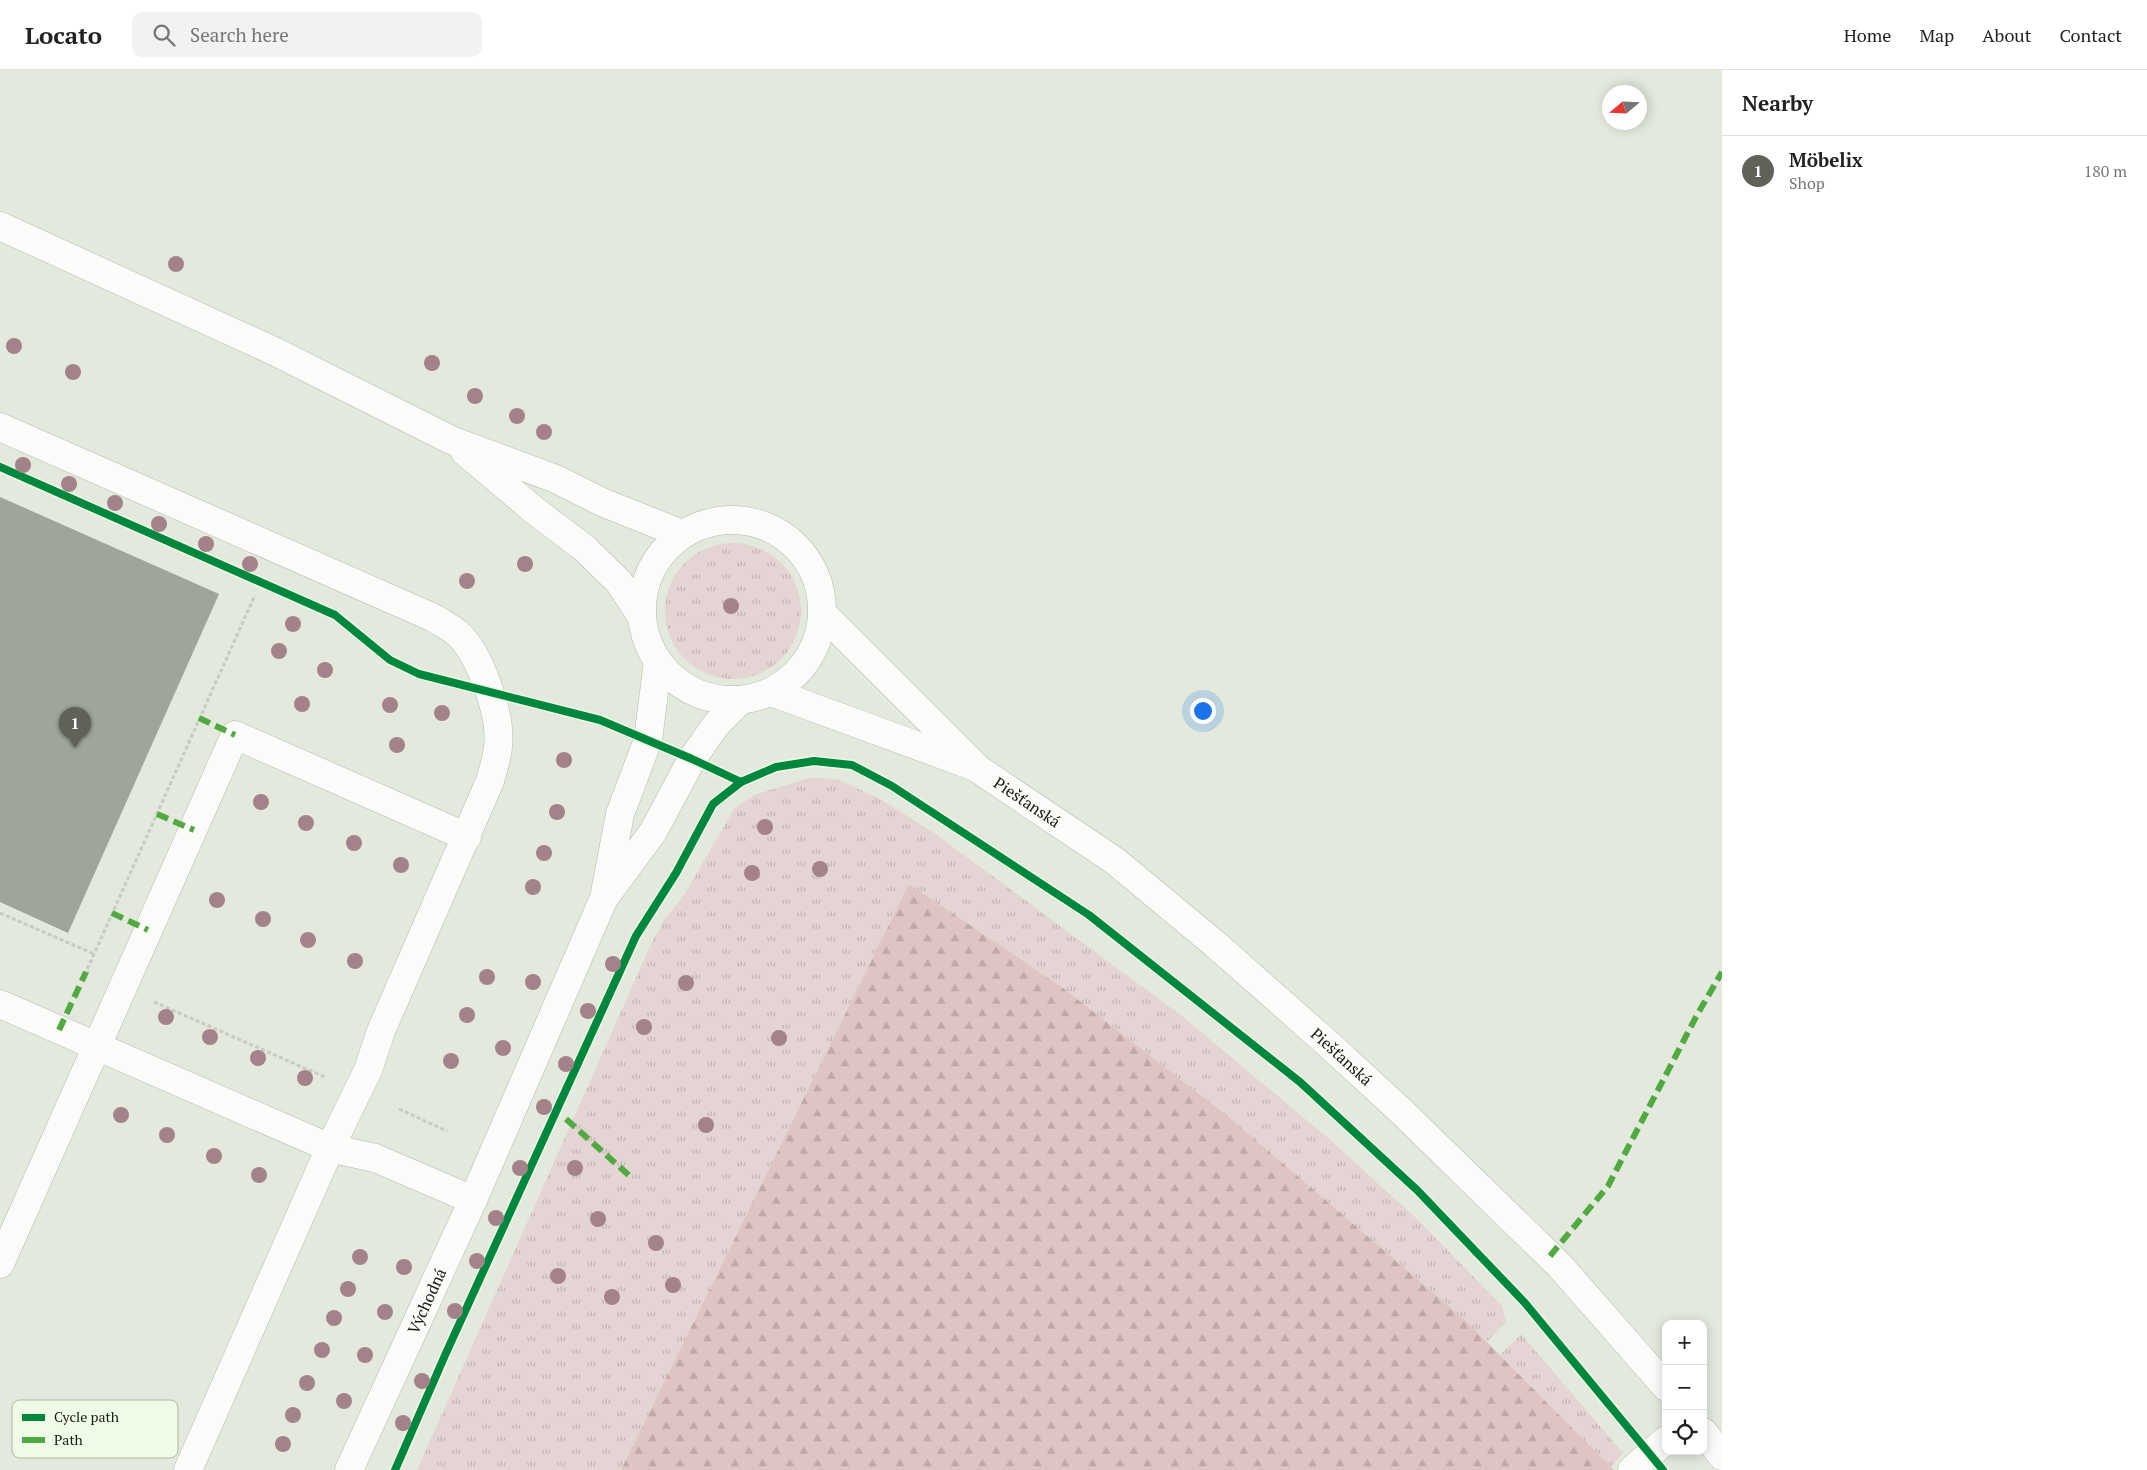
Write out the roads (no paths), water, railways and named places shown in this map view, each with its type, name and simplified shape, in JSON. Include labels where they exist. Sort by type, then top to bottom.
[{"type":"street","points":[[0,226],[276,352],[451,440],[556,479],[604,503],[682,534]]},
{"type":"street","points":[[0,427],[405,603],[434,618],[458,634],[478,663],[491,692],[496,709],[499,745],[490,781],[467,838],[381,1031],[368,1070],[330,1148],[188,1470]]},
{"type":"street","points":[[451,440],[534,510],[584,548],[619,582],[642,617]]},
{"type":"street","points":[[729,519],[761,524],[776,531],[796,546],[811,565],[821,596],[822,613],[820,630],[808,659],[785,683],[771,692],[740,700],[708,697],[679,684],[658,661],[650,648],[642,617],[642,601],[650,571],[669,544],[682,534],[712,521],[729,519]]},
{"type":"street","points":[[822,613],[978,769]]},
{"type":"street","points":[[604,898],[620,814],[648,740],[658,661]]},
{"type":"street","points":[[771,692],[978,769]]},
{"type":"street","points":[[604,898],[653,832],[692,759],[716,725],[740,700]]},
{"type":"street","points":[[0,1264],[235,735],[467,838]]},
{"type":"street","name":"Piešťanská","points":[[978,769],[1115,860],[1215,944],[1326,1042],[1400,1110],[1560,1266],[1662,1382]]},
{"type":"street","name":"Východná","points":[[349,1470],[473,1200],[604,898]]},
{"type":"street","points":[[0,1004],[330,1148],[375,1158],[473,1200]]},
{"type":"street","points":[[1707,1437],[1722,1456]]},
{"type":"street","points":[[1632,1470],[1662,1444]]},
{"type":"place","name":"Möbelix","points":[[75,748]]}]
